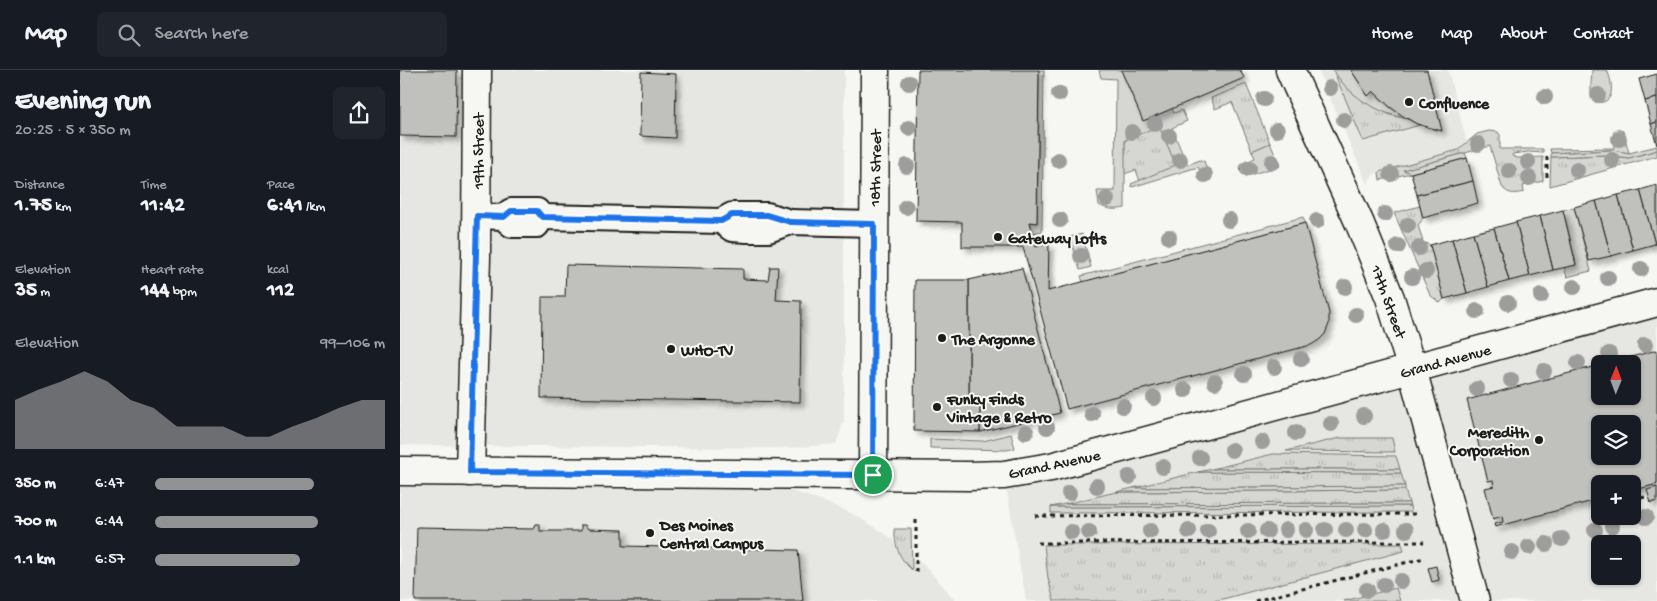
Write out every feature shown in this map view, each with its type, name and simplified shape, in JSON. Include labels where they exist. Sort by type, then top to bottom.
[{"type":"main road","name":"19th Street","points":[[470,472],[477,216],[477,70]]},
{"type":"main road","name":"18th Street","points":[[873,475],[875,70]]},
{"type":"main road","name":"17th Street","points":[[1290,70],[1353,208],[1390,298],[1412,368],[1475,601]]},
{"type":"main road","name":"Grand Avenue","points":[[400,471],[1004,475],[1036,470],[1657,302]]},
{"type":"lane","points":[[477,216],[504,217],[512,225],[537,225],[542,217],[721,221],[732,229],[748,230],[768,230],[790,222],[874,224]]},
{"type":"path","points":[[1546,177],[1547,153]]},
{"type":"path","points":[[1641,498],[1649,496]]},
{"type":"path","points":[[1035,516],[1417,514]]},
{"type":"path","points":[[916,516],[916,572]]},
{"type":"path","points":[[1038,543],[1424,542]]},
{"type":"path","points":[[1255,601],[1424,558]]},
{"type":"shaded area","points":[[400,70],[844,70],[844,421],[836,444],[785,448],[400,445]]},
{"type":"shaded area","points":[[1318,70],[1448,70],[1467,143],[1458,150],[1379,172],[1369,180],[1368,186]]},
{"type":"shaded area","name":"Meredith Corporation","points":[[1657,302],[1657,601],[1026,601],[1004,475]]},
{"type":"shaded area","name":"Des Moines Central Campus","points":[[400,472],[740,475],[817,499],[849,512],[873,526],[891,538],[928,569],[956,601],[400,601]]},
{"type":"green space","points":[[1039,70],[1044,70],[1042,231],[1033,233],[1030,222],[1037,222]]},
{"type":"green space","points":[[1099,70],[1121,70],[1143,120],[1172,108],[1174,113],[1182,110],[1187,121],[1172,128],[1187,165],[1200,160],[1204,161],[1210,180],[1204,181],[1198,167],[1132,187],[1131,184],[1176,165],[1159,126],[1125,140],[1125,208],[1112,209],[1099,205],[1097,191],[1115,191],[1116,79],[1101,78]]},
{"type":"green space","points":[[1333,70],[1351,70],[1368,96],[1373,91],[1390,107],[1408,119],[1385,112],[1365,102],[1340,80]]},
{"type":"green space","points":[[1592,70],[1607,70],[1611,81],[1611,92],[1607,101],[1595,102],[1593,99],[1591,91]]},
{"type":"green space","points":[[1334,72],[1356,96],[1390,115],[1408,119],[1420,125],[1363,141]]},
{"type":"green space","points":[[1246,84],[1270,143],[1252,151],[1232,102],[1215,109],[1211,98]]},
{"type":"green space","points":[[1160,125],[1176,166],[1140,181],[1136,170],[1124,174],[1125,140]]},
{"type":"green space","points":[[1616,129],[1623,131],[1629,153],[1612,150],[1551,153],[1550,149],[1614,148],[1614,131]]},
{"type":"green space","points":[[1489,131],[1498,132],[1500,135],[1500,149],[1543,149],[1543,153],[1528,152],[1513,154],[1512,156],[1517,158],[1543,157],[1543,181],[1523,186],[1524,192],[1509,193],[1502,187],[1490,146],[1404,170],[1411,173],[1380,180],[1379,172],[1458,150],[1477,134]]},
{"type":"green space","points":[[1270,143],[1280,166],[1246,176],[1241,173],[1240,167],[1242,164],[1255,158],[1252,151]]},
{"type":"green space","points":[[1657,146],[1657,150],[1629,158],[1604,155],[1551,157],[1551,153],[1612,150],[1629,153]]},
{"type":"green space","points":[[1657,150],[1657,156],[1550,186],[1551,157],[1604,155],[1629,158]]},
{"type":"green space","points":[[1465,153],[1467,158],[1411,173],[1403,170]]},
{"type":"green space","points":[[1420,206],[1422,218],[1418,225],[1423,242],[1430,245],[1444,299],[1440,303],[1430,295],[1394,213]]},
{"type":"green space","points":[[1574,207],[1591,271],[1567,277],[1564,267],[1576,264],[1563,210]]},
{"type":"green space","points":[[1303,217],[1305,223],[1083,282],[1081,276]]},
{"type":"green space","points":[[1082,234],[1091,267],[1080,270],[1070,237]]},
{"type":"green space","points":[[1011,434],[1015,448],[1007,450],[930,448],[930,439],[983,441]]},
{"type":"green space","points":[[1340,438],[1392,438],[1395,452],[1286,451]]},
{"type":"green space","points":[[1273,454],[1396,456],[1400,469],[1212,469]]},
{"type":"green space","points":[[1212,469],[1400,469],[1401,473],[1198,472]]},
{"type":"green space","points":[[1198,472],[1401,473],[1405,486],[1133,488]]},
{"type":"green space","points":[[1405,486],[1405,490],[1116,492],[1133,488]]},
{"type":"green space","points":[[1405,490],[1409,503],[1065,504],[1116,492]]},
{"type":"green space","points":[[1409,503],[1410,506],[1051,507],[1065,504]]},
{"type":"green space","points":[[1410,506],[1411,512],[1051,513],[1051,507]]},
{"type":"green space","points":[[894,529],[911,529],[912,570],[898,552]]},
{"type":"green space","points":[[1402,544],[1404,551],[1215,601],[1054,601],[1048,578],[1044,545]]},
{"type":"green space","points":[[1396,588],[1400,601],[1344,601]]},
{"type":"building","points":[[400,70],[457,70],[456,137],[400,136]]},
{"type":"building","name":"Gateway Lofts","points":[[918,70],[1039,70],[1037,223],[1030,222],[1036,247],[1049,243],[1048,291],[1305,223],[1329,313],[1329,324],[1325,334],[1311,345],[1067,409],[1023,247],[962,247],[962,222],[916,221]]},
{"type":"building","points":[[1121,70],[1240,70],[1244,78],[1143,121]]},
{"type":"building","name":"Confluence","points":[[1351,70],[1427,70],[1442,131],[1417,124],[1403,116],[1373,91],[1368,96]]},
{"type":"building","points":[[641,72],[676,74],[675,138],[640,136]]},
{"type":"building","points":[[1657,74],[1657,98],[1645,101],[1639,79]]},
{"type":"building","points":[[1657,98],[1657,122],[1651,124],[1645,101]]},
{"type":"building","points":[[1657,122],[1657,145],[1651,124]]},
{"type":"building","points":[[1467,158],[1473,181],[1417,195],[1411,173]]},
{"type":"building","points":[[1473,181],[1478,203],[1423,218],[1417,195]]},
{"type":"building","points":[[1657,185],[1657,244],[1655,244],[1640,190]]},
{"type":"building","points":[[1640,190],[1655,244],[1633,250],[1618,195]]},
{"type":"building","points":[[1618,195],[1633,250],[1611,256],[1596,201]]},
{"type":"building","points":[[1596,201],[1611,256],[1589,261],[1574,207]]},
{"type":"building","points":[[1563,210],[1576,265],[1553,270],[1540,216]]},
{"type":"building","points":[[1540,216],[1553,270],[1530,276],[1516,222]]},
{"type":"building","points":[[1516,222],[1530,276],[1509,281],[1494,228]]},
{"type":"building","points":[[1494,228],[1509,281],[1488,287],[1473,233]]},
{"type":"building","points":[[1473,233],[1488,287],[1467,293],[1452,239]]},
{"type":"building","points":[[1452,239],[1467,293],[1444,299],[1430,245]]},
{"type":"building","name":"WHO-TV","points":[[566,265],[743,269],[743,279],[768,280],[770,267],[778,267],[776,300],[801,301],[800,402],[541,398],[542,297],[565,297]]},
{"type":"building","points":[[1022,268],[1060,413],[980,432],[980,396],[969,396],[969,280]]},
{"type":"building","name":"The Argonne","points":[[915,280],[969,280],[969,396],[980,396],[980,432],[914,431]]},
{"type":"building","name":"Meredith Corporation","points":[[1657,350],[1657,484],[1641,488],[1641,475],[1591,475],[1591,501],[1495,527],[1494,524],[1503,522],[1502,516],[1493,519],[1485,488],[1494,486],[1493,480],[1488,481],[1467,400],[1591,367],[1591,405],[1641,405],[1641,355],[1638,355]]},
{"type":"building","points":[[1657,487],[1657,501],[1651,503],[1647,490]]},
{"type":"building","name":"Des Moines Central Campus","points":[[536,524],[540,524],[540,531],[581,531],[581,525],[585,525],[588,529],[623,530],[623,546],[798,550],[803,601],[415,601],[417,527],[534,529]]},
{"type":"building","points":[[1436,566],[1439,580],[1432,582],[1428,568]]},
{"type":"place","name":"Confluence","points":[[1409,102]]},
{"type":"place","name":"Gateway Lofts","points":[[998,237]]},
{"type":"place","name":"The Argonne","points":[[942,338]]},
{"type":"place","name":"WHO-TV","points":[[671,349]]},
{"type":"place","name":"Funky Finds Vintage & Retro","points":[[937,407]]},
{"type":"place","name":"Meredith Corporation","points":[[1539,440]]},
{"type":"place","name":"Des Moines Central Campus","points":[[650,533]]},
{"type":"route","points":[[511,211],[537,211],[542,217],[721,221],[732,215],[740,214],[767,215],[790,222],[874,224],[873,475],[470,472],[477,216],[504,217],[511,211]]}]
